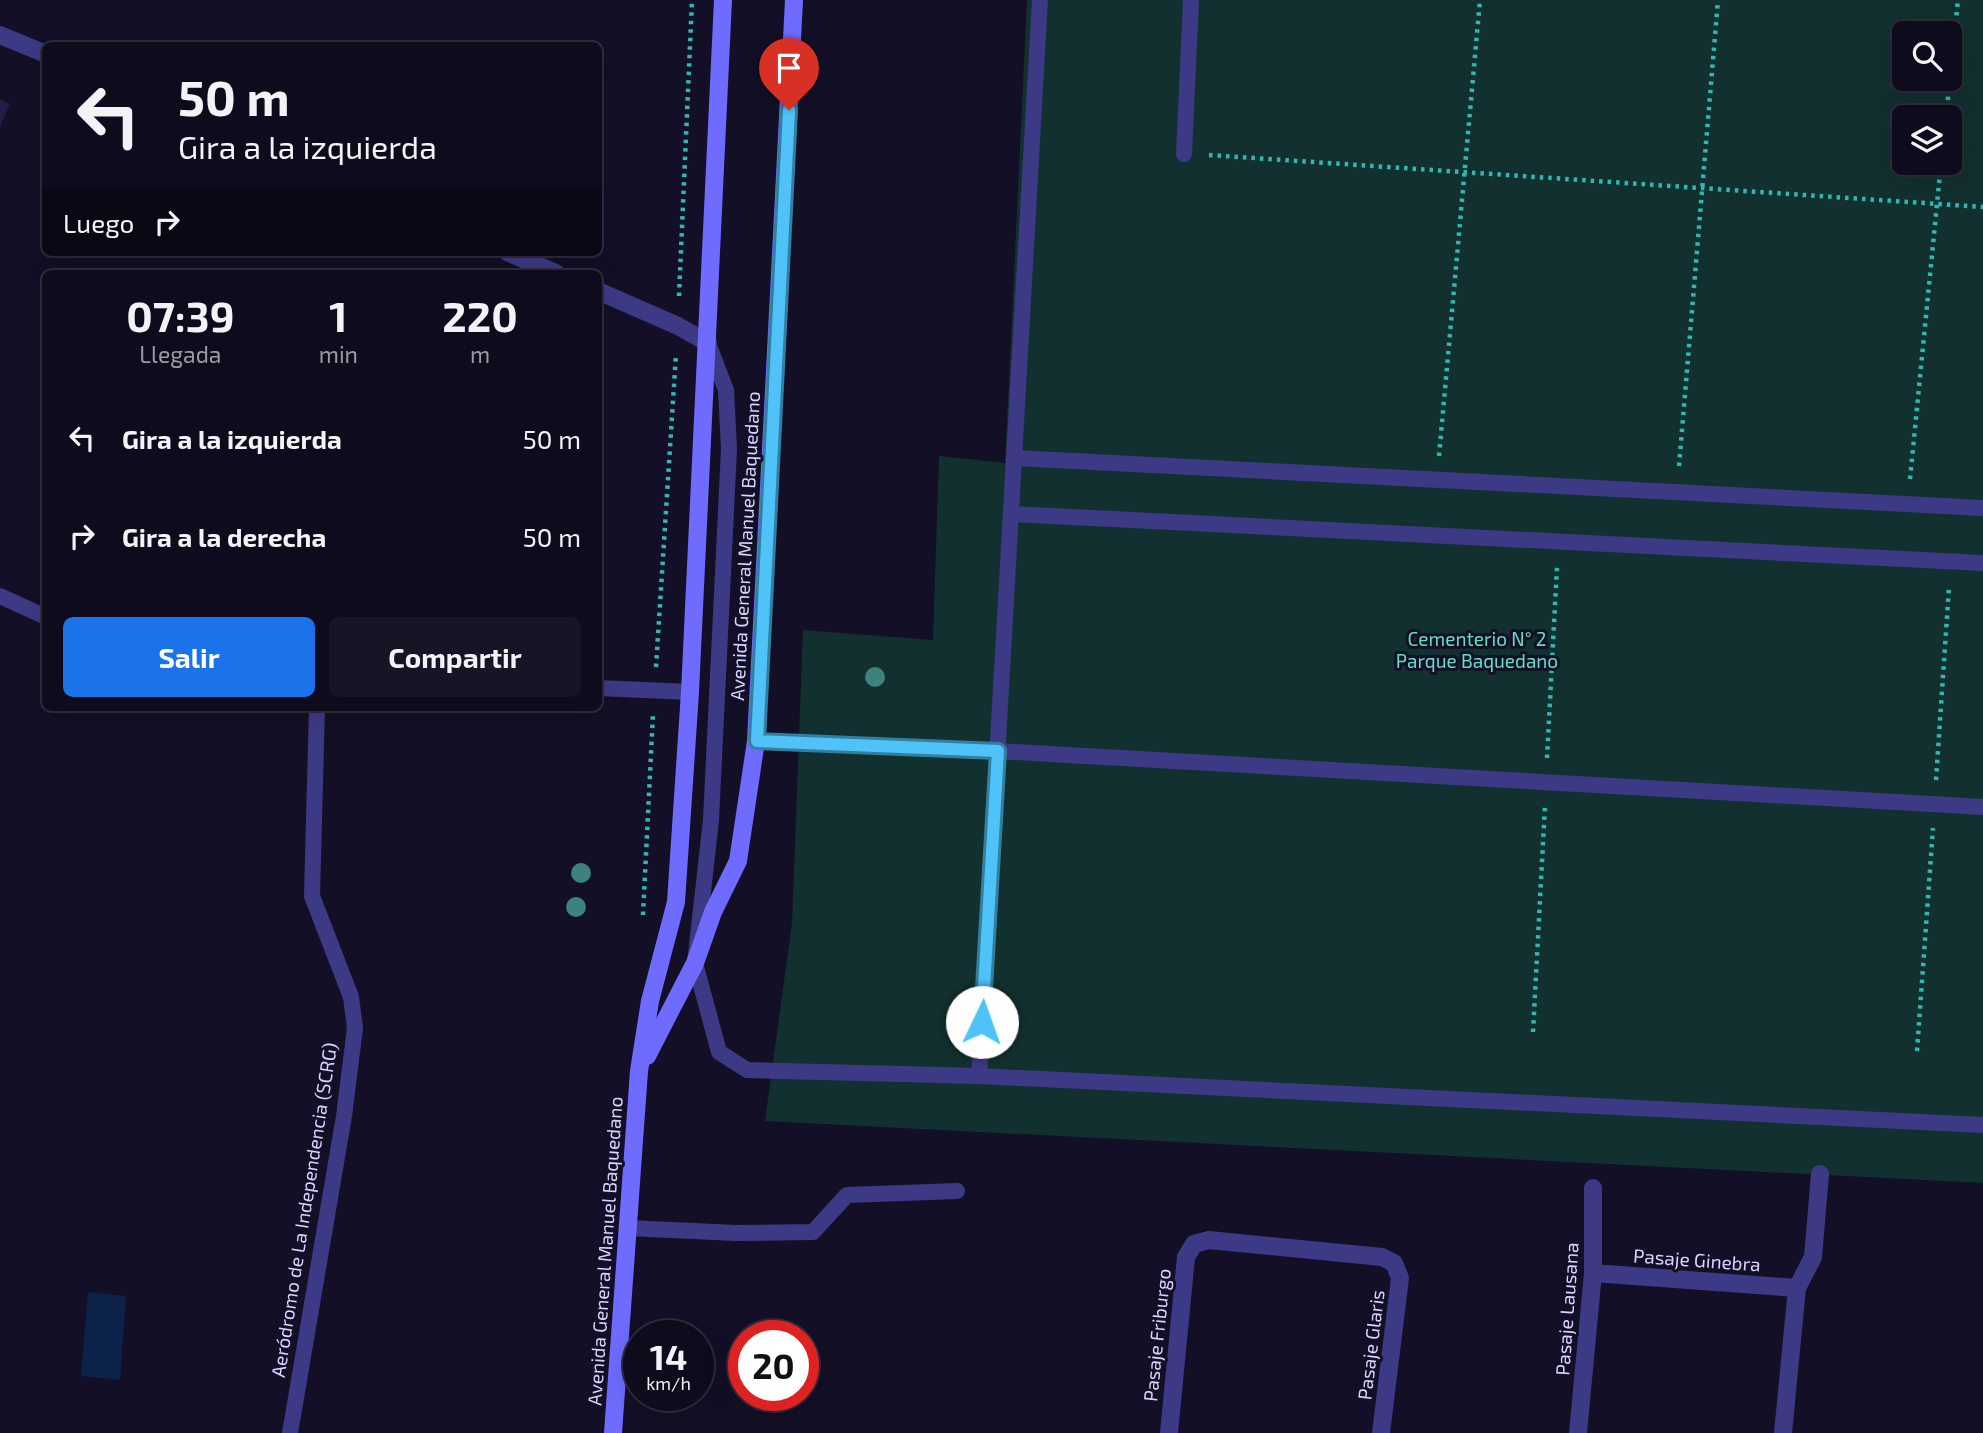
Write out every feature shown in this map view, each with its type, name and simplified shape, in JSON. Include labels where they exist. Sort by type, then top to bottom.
[{"type":"main road","name":"Avenida General Manuel Baquedano","points":[[613,1433],[639,1071],[650,1001],[676,902],[690,691],[723,0]]},
{"type":"main road","name":"Avenida General Manuel Baquedano","points":[[639,1071],[695,963],[713,912],[738,861],[757,741],[794,0]]},
{"type":"street","points":[[0,35],[42,52]]},
{"type":"street","points":[[516,256],[548,270]]},
{"type":"street","points":[[602,293],[678,326],[708,343]]},
{"type":"street","points":[[1783,1433],[1797,1288],[1813,1257],[1820,1174]]},
{"type":"street","name":"Pasaje Lausana","points":[[1578,1433],[1592,1273],[1593,1188]]},
{"type":"street","name":"Pasaje Friburgo","points":[[1169,1433],[1186,1256],[1194,1244],[1209,1240],[1382,1257],[1394,1263]]},
{"type":"street","name":"Pasaje Glaris","points":[[1381,1433],[1400,1278],[1394,1263]]},
{"type":"street","name":"Pasaje Ginebra","points":[[1592,1273],[1797,1288]]},
{"type":"lane","points":[[979,1076],[1013,514],[1040,0]]},
{"type":"lane","points":[[1184,154],[1191,0]]},
{"type":"lane","points":[[708,343],[726,390],[729,449],[711,820],[695,963],[719,1052],[747,1070],[979,1076],[1983,1125]]},
{"type":"lane","points":[[1016,458],[1983,508]]},
{"type":"lane","points":[[1013,514],[1983,563]]},
{"type":"lane","points":[[0,596],[42,615]]},
{"type":"lane","points":[[602,688],[690,691]]},
{"type":"lane","name":"Aeródromo de La Independencia (SCRG)","points":[[290,1433],[344,1116],[355,1028],[351,997],[312,897],[317,711]]},
{"type":"lane","points":[[757,741],[998,751],[1983,807]]},
{"type":"lane","points":[[628,1228],[736,1233],[813,1232],[848,1195],[957,1191]]},
{"type":"path","points":[[1437,480],[1480,0]]},
{"type":"path","points":[[1676,492],[1718,0]]},
{"type":"path","points":[[1947,105],[1958,0]]},
{"type":"path","points":[[1184,154],[1983,207]]},
{"type":"path","points":[[1907,504],[1940,175]]},
{"type":"green space","name":"Cementerio N° 2 Parque Baquedano","points":[[1027,0],[1983,0],[1983,1183],[765,1121],[792,923],[803,630],[933,640],[939,456],[1005,463]]},
{"type":"water","points":[[88,1292],[126,1296],[120,1380],[81,1376]]},
{"type":"building","points":[[0,99],[10,104],[0,127]]},
{"type":"route","points":[[789,110],[757,741],[998,751],[982,1022]]}]
